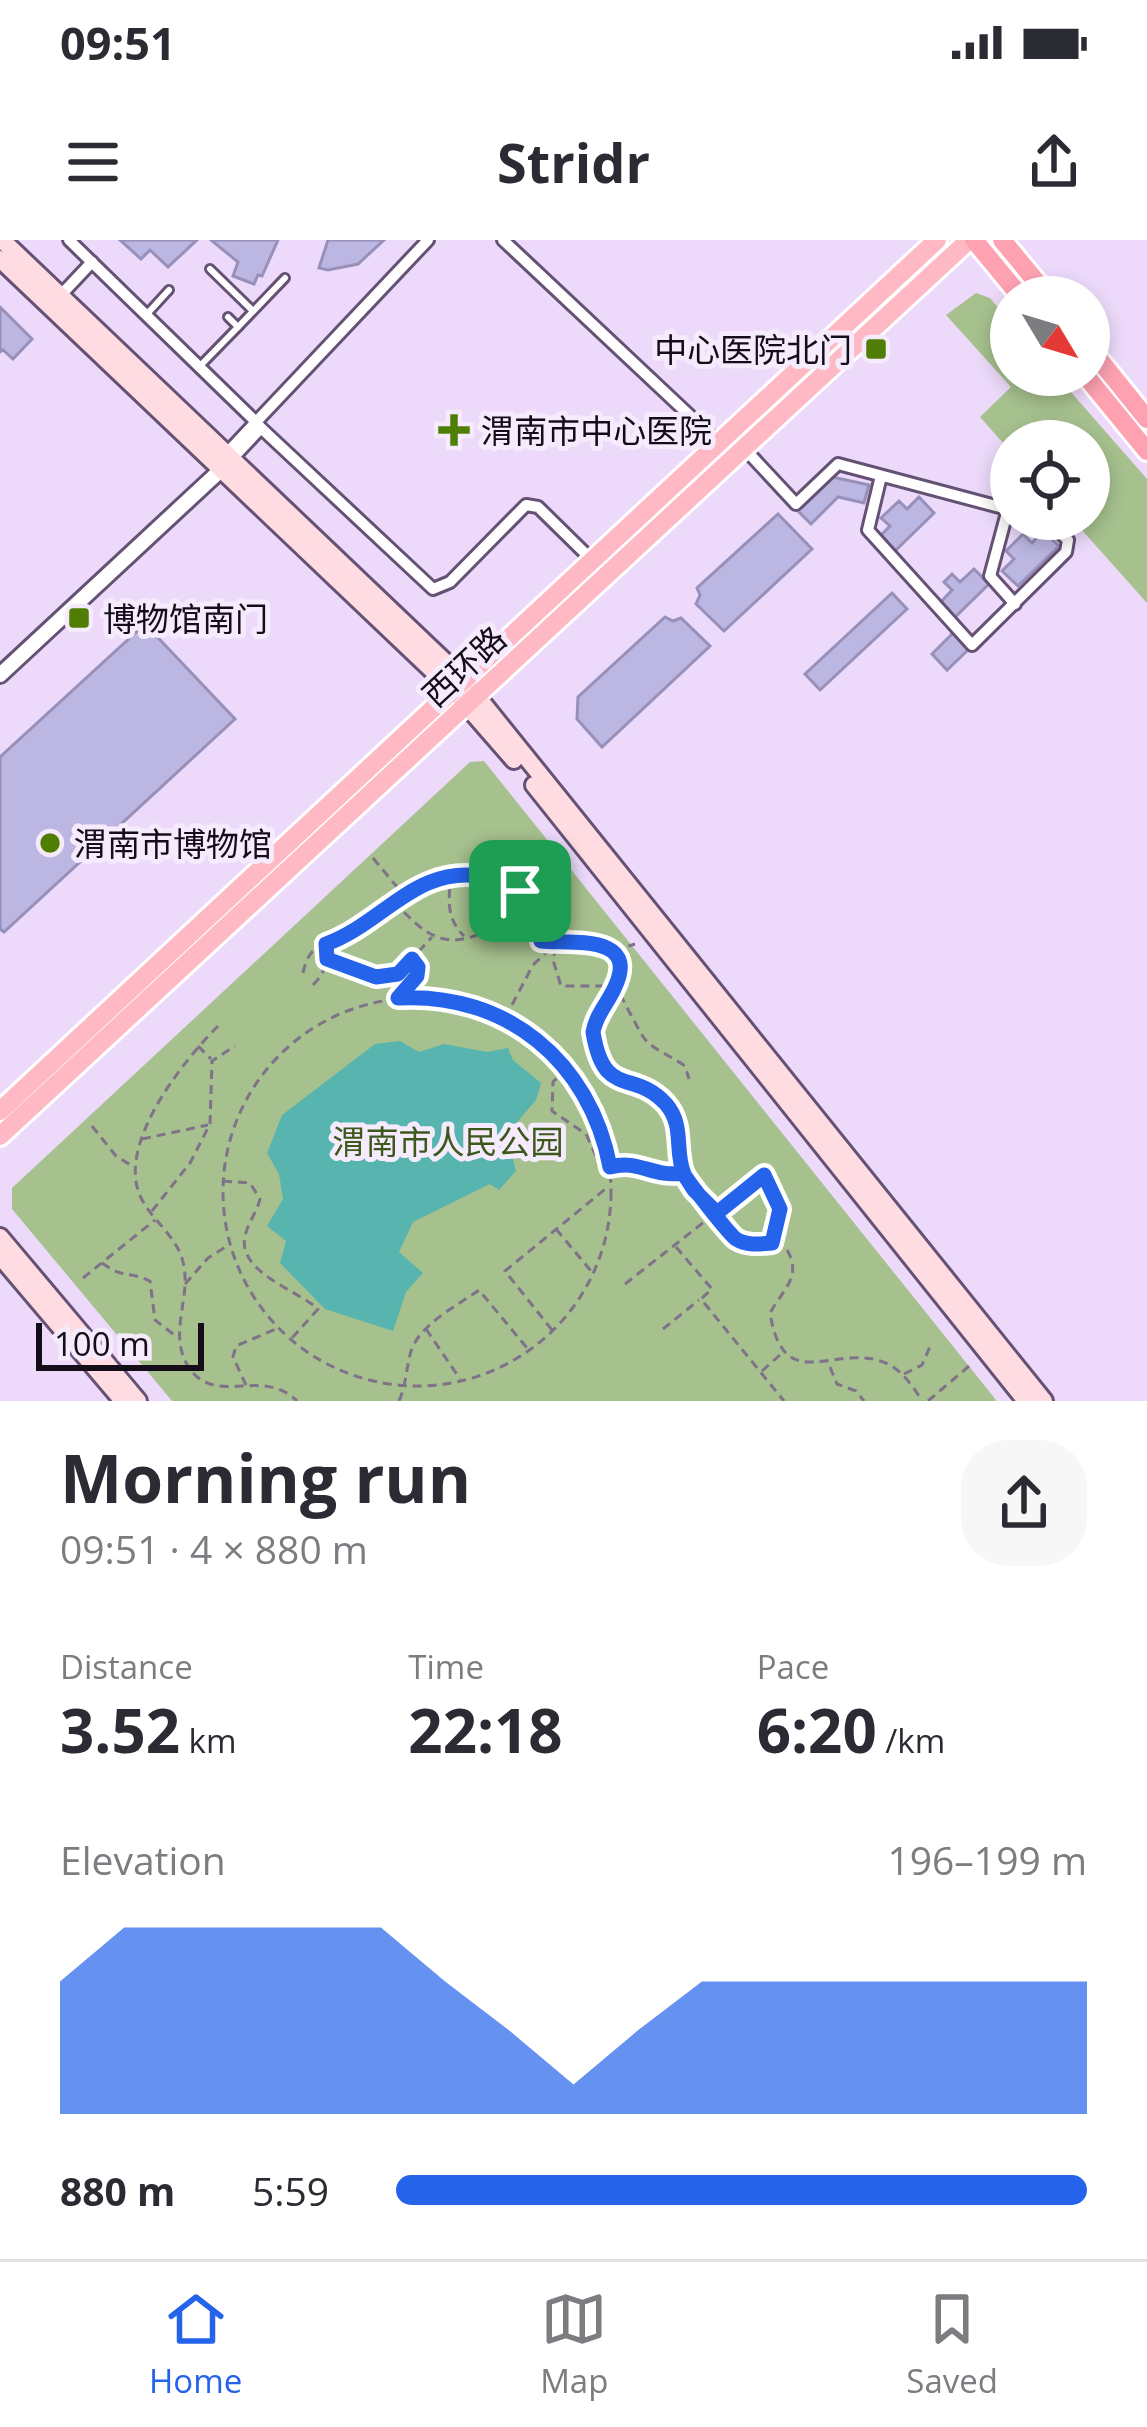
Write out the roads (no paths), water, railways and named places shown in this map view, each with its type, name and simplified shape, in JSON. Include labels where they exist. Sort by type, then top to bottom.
[{"type":"highway","points":[[972,240],[1003,276]]},
{"type":"highway","points":[[1006,241],[1032,276]]},
{"type":"highway","points":[[1110,373],[1147,419]]},
{"type":"highway","points":[[1102,396],[1147,451]]},
{"type":"main road","points":[[2,240],[223,463]]},
{"type":"main road","name":"西环路","points":[[0,1136],[465,692],[594,562],[937,240]]},
{"type":"main road","name":"西环路","points":[[0,1111],[972,240]]},
{"type":"main road","points":[[0,259],[465,692],[1036,1399]]},
{"type":"main road","points":[[0,1238],[138,1401]]},
{"type":"main road","points":[[0,1256],[123,1401]]},
{"type":"street","points":[[69,240],[433,589],[450,583],[526,505],[538,507],[594,562]]},
{"type":"street","points":[[0,675],[223,463],[428,240]]},
{"type":"street","points":[[503,240],[720,444]]},
{"type":"street","points":[[60,296],[92,262]]},
{"type":"street","points":[[744,448],[796,504],[838,464],[990,505]]},
{"type":"street","points":[[0,663],[223,463]]},
{"type":"street","points":[[881,476],[868,530],[972,645],[1066,552],[1067,540]]},
{"type":"street","points":[[1001,540],[990,576],[1015,604]]},
{"type":"lane","points":[[211,269],[253,311]]},
{"type":"lane","points":[[199,367],[285,278]]},
{"type":"lane","points":[[146,315],[170,290]]},
{"type":"lane","points":[[228,317],[238,327]]},
{"type":"place","name":"中心医院北门","points":[[876,349]]},
{"type":"place","name":"渭南市中心医院","points":[[454,430]]},
{"type":"place","name":"博物馆南门","points":[[79,618]]},
{"type":"place","name":"渭南市博物馆","points":[[50,843]]},
{"type":"park label","name":"渭南市人民公园","points":[[448,1141]]}]
